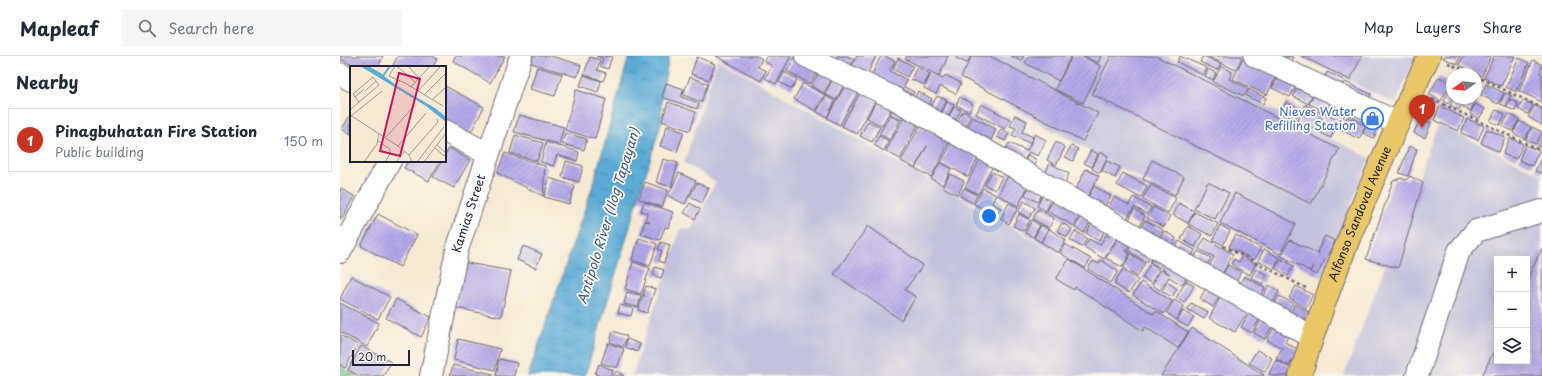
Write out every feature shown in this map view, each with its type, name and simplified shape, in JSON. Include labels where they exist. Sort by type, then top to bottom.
[{"type":"main road","name":"Alfonso Sandoval Avenue","points":[[1300,376],[1312,337],[1327,298],[1398,124],[1413,90],[1438,59]]},
{"type":"street","name":"Kamias Street","points":[[432,376],[457,250],[521,56]]},
{"type":"street","points":[[806,56],[892,97],[1312,337]]},
{"type":"street","points":[[1256,56],[1398,124]]},
{"type":"street","points":[[340,74],[350,79]]},
{"type":"street","points":[[446,132],[488,154]]},
{"type":"street","points":[[340,252],[389,162]]},
{"type":"street","points":[[1417,376],[1458,251],[1476,231],[1542,210]]},
{"type":"path","points":[[1438,59],[1458,68]]},
{"type":"path","points":[[1482,79],[1542,108]]},
{"type":"path","points":[[1413,90],[1542,151]]},
{"type":"path","points":[[1223,246],[1327,298]]},
{"type":"shaded area","points":[[900,56],[1165,56],[1370,158],[1322,278],[959,79]]},
{"type":"shaded area","points":[[1298,56],[1415,56],[1396,104]]},
{"type":"shaded area","points":[[718,59],[1271,376],[632,376],[681,228],[691,229],[716,182],[684,163]]},
{"type":"shaded area","points":[[1438,124],[1542,175],[1542,376],[1344,376]]},
{"type":"green space","points":[[340,367],[357,376],[340,376]]},
{"type":"water","name":"Antipolo River (Ilog Tapayan)","points":[[629,56],[669,56],[661,99],[662,120],[587,369],[584,376],[528,376],[593,185]]},
{"type":"building","points":[[340,56],[383,56],[378,66],[354,66],[340,59]]},
{"type":"building","points":[[398,56],[433,56],[437,59],[434,66],[393,66]]},
{"type":"building","points":[[455,56],[505,56],[490,83],[453,61]]},
{"type":"building","points":[[533,56],[551,56],[581,65],[577,77],[531,63]]},
{"type":"building","points":[[596,56],[612,56],[608,69],[600,66],[603,59]]},
{"type":"building","points":[[716,56],[757,56],[762,59],[758,67],[766,71],[761,81]]},
{"type":"building","points":[[767,56],[791,56],[776,84],[765,78],[772,66],[764,61]]},
{"type":"building","points":[[795,56],[819,68],[810,84],[787,71]]},
{"type":"building","points":[[837,56],[847,56],[854,59],[848,71],[834,63]]},
{"type":"building","points":[[857,56],[876,56],[865,79],[849,71]]},
{"type":"building","points":[[881,56],[885,56],[895,61],[890,71],[907,80],[904,87],[914,92],[909,103],[868,82]]},
{"type":"building","points":[[907,56],[948,56],[939,76],[905,59]]},
{"type":"building","points":[[956,56],[971,56],[967,63],[956,58]]},
{"type":"building","points":[[972,56],[990,56],[1098,113],[1083,141],[961,77]]},
{"type":"building","points":[[1011,56],[1024,56],[1021,61]]},
{"type":"building","points":[[1029,56],[1071,56],[1059,81],[1025,63]]},
{"type":"building","points":[[1072,56],[1081,56],[1101,66],[1083,103],[1055,89]]},
{"type":"building","points":[[1084,56],[1101,56],[1098,63]]},
{"type":"building","points":[[1111,56],[1156,56],[1339,149],[1311,204],[1092,94]]},
{"type":"building","points":[[1180,56],[1207,68],[1203,75],[1177,62]]},
{"type":"building","points":[[1203,56],[1221,64],[1217,70],[1200,62]]},
{"type":"building","points":[[1207,56],[1240,56],[1242,57],[1236,70]]},
{"type":"building","points":[[1244,56],[1278,72],[1267,95],[1233,79]]},
{"type":"building","points":[[1284,56],[1293,57],[1288,68],[1280,64]]},
{"type":"building","points":[[1301,56],[1362,56],[1350,80]]},
{"type":"building","points":[[1444,56],[1460,56],[1457,64],[1443,58]]},
{"type":"building","points":[[1463,56],[1491,56],[1482,76],[1482,68],[1465,68],[1459,65]]},
{"type":"building","points":[[1494,56],[1515,56],[1501,86],[1484,78]]},
{"type":"building","points":[[590,57],[600,60],[597,70],[606,73],[603,81],[584,74]]},
{"type":"building","points":[[697,57],[715,64],[709,80],[691,74]]},
{"type":"building","points":[[898,58],[913,66],[907,77],[893,69]]},
{"type":"building","points":[[1519,58],[1529,63],[1516,92],[1506,87]]},
{"type":"building","points":[[1533,60],[1542,65],[1540,73],[1542,74],[1542,102],[1519,91]]},
{"type":"building","points":[[1221,66],[1232,72],[1229,79],[1248,88],[1244,96],[1213,82]]},
{"type":"building","points":[[537,67],[562,74],[555,96],[530,89]]},
{"type":"building","points":[[917,67],[930,74],[924,85],[911,79]]},
{"type":"building","points":[[1208,69],[1216,73],[1213,80],[1205,76]]},
{"type":"building","points":[[820,70],[833,77],[824,93],[811,86]]},
{"type":"building","points":[[1280,70],[1299,79],[1290,97],[1272,88]]},
{"type":"building","points":[[784,72],[797,79],[792,89],[779,82]]},
{"type":"building","points":[[1327,72],[1344,80],[1338,92],[1322,84]]},
{"type":"building","points":[[931,73],[943,79],[945,75],[961,83],[956,94],[940,86],[936,94],[924,88]]},
{"type":"building","points":[[584,75],[601,81],[598,92],[580,86]]},
{"type":"building","points":[[690,77],[708,84],[701,102],[683,95]]},
{"type":"building","points":[[1439,77],[1446,80],[1446,92],[1441,101],[1429,94]]},
{"type":"building","points":[[833,78],[844,84],[836,100],[825,94]]},
{"type":"building","points":[[1300,81],[1315,89],[1308,104],[1293,96]]},
{"type":"building","points":[[847,82],[860,89],[840,125],[827,118]]},
{"type":"building","points":[[1345,82],[1371,94],[1365,106],[1340,93]]},
{"type":"building","points":[[666,83],[684,89],[681,97],[699,103],[697,109],[662,97]]},
{"type":"building","points":[[803,83],[825,95],[816,111],[794,99]]},
{"type":"building","points":[[1486,84],[1504,93],[1498,104],[1482,96]]},
{"type":"building","points":[[446,87],[484,107],[470,134],[446,121]]},
{"type":"building","points":[[1249,89],[1266,98],[1263,104],[1246,96]]},
{"type":"building","points":[[576,90],[606,99],[595,139],[565,130]]},
{"type":"building","points":[[861,91],[876,100],[857,134],[842,126]]},
{"type":"building","points":[[918,91],[932,99],[926,112],[912,105]]},
{"type":"building","points":[[1315,91],[1328,98],[1322,110],[1309,104]]},
{"type":"building","points":[[1505,93],[1511,95],[1506,106],[1500,104]]},
{"type":"building","points":[[826,96],[835,101],[827,117],[817,112]]},
{"type":"building","points":[[937,96],[947,100],[937,120],[928,113]]},
{"type":"building","points":[[1333,96],[1350,104],[1343,118],[1327,110]]},
{"type":"building","points":[[960,97],[973,104],[969,112],[956,105]]},
{"type":"building","points":[[1424,98],[1436,103],[1432,115],[1419,109]]},
{"type":"building","points":[[1510,99],[1518,103],[1515,111],[1506,107]]},
{"type":"building","points":[[1523,100],[1533,105],[1528,114],[1518,109]]},
{"type":"building","points":[[876,101],[891,109],[882,126],[867,118]]},
{"type":"building","points":[[897,101],[908,107],[901,120],[890,114]]},
{"type":"building","points":[[668,102],[696,112],[690,131],[662,121]]},
{"type":"building","points":[[947,102],[954,105],[946,121],[939,118]]},
{"type":"building","points":[[1286,102],[1300,109],[1295,119],[1281,112]]},
{"type":"building","points":[[981,104],[1010,119],[1005,129],[976,114]]},
{"type":"building","points":[[1353,104],[1371,112],[1366,124],[1348,115]]},
{"type":"building","points":[[1451,104],[1462,104],[1459,110]]},
{"type":"building","points":[[1465,104],[1474,104],[1470,111],[1463,107]]},
{"type":"building","points":[[1475,104],[1485,109],[1479,119],[1470,114]]},
{"type":"building","points":[[1305,105],[1322,113],[1314,129],[1297,121]]},
{"type":"building","points":[[1535,105],[1542,109],[1542,125],[1528,117]]},
{"type":"building","points":[[1440,106],[1464,118],[1458,131],[1434,120]]},
{"type":"building","points":[[954,107],[961,110],[954,123],[947,120]]},
{"type":"building","points":[[1496,110],[1505,114],[1500,125],[1490,121]]},
{"type":"building","points":[[963,111],[971,115],[964,129],[956,124]]},
{"type":"building","points":[[907,112],[921,119],[900,159],[886,151]]},
{"type":"building","points":[[1325,113],[1340,120],[1337,127],[1321,119]]},
{"type":"building","points":[[1509,114],[1519,119],[1513,131],[1502,126]]},
{"type":"building","points":[[519,115],[564,127],[559,144],[514,132]]},
{"type":"building","points":[[890,115],[900,121],[890,140],[879,134]]},
{"type":"building","points":[[1015,115],[1027,121],[1022,132],[1033,137],[1030,143],[1012,135],[1016,128],[1010,126]]},
{"type":"building","points":[[350,116],[350,133],[342,129]]},
{"type":"building","points":[[1371,116],[1381,121],[1374,138],[1363,133]]},
{"type":"building","points":[[972,117],[996,129],[988,147],[963,135]]},
{"type":"building","points":[[1347,117],[1366,126],[1359,139],[1341,130]]},
{"type":"building","points":[[1420,118],[1431,123],[1425,138],[1414,133]]},
{"type":"building","points":[[1467,119],[1484,126],[1478,140],[1461,133]]},
{"type":"building","points":[[868,121],[880,127],[872,142],[860,136]]},
{"type":"building","points":[[1519,121],[1531,127],[1525,139],[1513,133]]},
{"type":"building","points":[[1321,123],[1335,129],[1331,138],[1317,131]]},
{"type":"building","points":[[667,126],[684,132],[677,152],[660,146]]},
{"type":"building","points":[[920,126],[934,133],[952,138],[931,177],[901,161]]},
{"type":"building","points":[[1532,127],[1542,132],[1536,144],[1526,140]]},
{"type":"building","points":[[1001,129],[1009,133],[1005,141],[997,137]]},
{"type":"building","points":[[1487,129],[1505,137],[1499,152],[1481,143]]},
{"type":"building","points":[[565,133],[587,139],[584,150],[562,144]]},
{"type":"building","points":[[1035,134],[1046,140],[1038,156],[1029,152],[1021,166],[1002,157],[1009,143],[1027,151]]},
{"type":"building","points":[[515,135],[543,143],[537,161],[510,153]]},
{"type":"building","points":[[879,136],[889,141],[884,151],[874,145]]},
{"type":"building","points":[[1542,137],[1542,148],[1538,146]]},
{"type":"building","points":[[1510,138],[1523,144],[1516,159],[1503,154]]},
{"type":"building","points":[[546,142],[579,152],[577,161],[557,155],[553,166],[541,162]]},
{"type":"building","points":[[1056,142],[1065,147],[1056,165],[1047,160]]},
{"type":"building","points":[[952,143],[978,158],[968,177],[941,162]]},
{"type":"building","points":[[1525,145],[1539,151],[1532,166],[1519,160]]},
{"type":"building","points":[[1071,146],[1078,149],[1073,161],[1065,157]]},
{"type":"building","points":[[1409,146],[1417,149],[1408,176],[1399,173]]},
{"type":"building","points":[[449,148],[470,160],[454,188],[433,177],[441,162],[446,162],[446,153]]},
{"type":"building","points":[[1091,150],[1098,154],[1092,167],[1084,163]]},
{"type":"building","points":[[1100,152],[1108,156],[1100,173],[1092,169]]},
{"type":"building","points":[[505,153],[545,166],[543,196],[497,173]]},
{"type":"building","points":[[1028,155],[1037,160],[1032,171],[1022,167]]},
{"type":"building","points":[[1542,156],[1542,173],[1535,171]]},
{"type":"building","points":[[663,159],[678,163],[671,187],[656,182]]},
{"type":"building","points":[[980,159],[993,166],[978,194],[965,187]]},
{"type":"building","points":[[1152,160],[1184,177],[1175,195],[1143,179]]},
{"type":"building","points":[[566,161],[583,166],[579,182],[562,177]]},
{"type":"building","points":[[1107,161],[1120,167],[1115,178],[1102,171]]},
{"type":"building","points":[[407,162],[439,162],[429,181],[404,168]]},
{"type":"building","points":[[940,163],[951,169],[943,185],[931,179]]},
{"type":"building","points":[[1050,163],[1069,174],[1062,188],[1043,178]]},
{"type":"building","points":[[1086,169],[1099,176],[1086,199],[1074,192]]},
{"type":"building","points":[[1011,170],[1031,181],[1018,206],[998,195]]},
{"type":"building","points":[[992,172],[1002,177],[995,190],[985,185]]},
{"type":"building","points":[[679,173],[696,181],[685,204],[668,196]]},
{"type":"building","points":[[1123,173],[1147,186],[1141,198],[1117,185]]},
{"type":"building","points":[[950,174],[964,181],[958,195],[943,187]]},
{"type":"building","points":[[1410,176],[1423,183],[1398,268],[1366,259],[1393,181],[1401,178],[1406,180]]},
{"type":"building","points":[[549,178],[575,186],[569,204],[544,197]]},
{"type":"building","points":[[645,182],[668,190],[662,207],[639,199]]},
{"type":"building","points":[[1208,182],[1229,193],[1215,219],[1194,209]]},
{"type":"building","points":[[697,183],[709,188],[702,203],[690,197]]},
{"type":"building","points":[[1031,184],[1044,190],[1038,202],[1025,195]]},
{"type":"building","points":[[1151,185],[1176,198],[1168,213],[1142,199]]},
{"type":"building","points":[[1094,186],[1111,196],[1103,210],[1086,201]]},
{"type":"building","points":[[340,188],[354,196],[342,219],[340,218]]},
{"type":"building","points":[[964,188],[977,195],[973,203],[960,196]]},
{"type":"building","points":[[983,188],[996,195],[992,203],[1001,208],[996,216],[974,204]]},
{"type":"building","points":[[1045,191],[1054,196],[1046,211],[1037,206]]},
{"type":"building","points":[[1235,193],[1296,224],[1280,254],[1220,223]]},
{"type":"building","points":[[1055,196],[1083,211],[1074,226],[1047,211]]},
{"type":"building","points":[[1114,197],[1129,205],[1133,197],[1151,207],[1147,214],[1134,207],[1125,222],[1106,212]]},
{"type":"building","points":[[1024,201],[1035,208],[1029,218],[1018,212]]},
{"type":"building","points":[[644,202],[673,212],[668,228],[665,227],[660,240],[641,234],[645,221],[650,222],[645,220],[648,213],[641,211]]},
{"type":"building","points":[[690,203],[700,209],[695,219],[684,213]]},
{"type":"building","points":[[1009,203],[1018,208],[1009,224],[1000,219]]},
{"type":"building","points":[[1179,203],[1194,211],[1188,223],[1173,215]]},
{"type":"building","points":[[1153,207],[1170,216],[1164,227],[1147,218]]},
{"type":"building","points":[[1038,209],[1054,218],[1049,228],[1033,219]]},
{"type":"building","points":[[1134,209],[1145,216],[1140,226],[1129,220]]},
{"type":"building","points":[[1195,212],[1218,224],[1212,236],[1188,224]]},
{"type":"building","points":[[1084,213],[1092,219],[1084,233],[1075,227]]},
{"type":"building","points":[[378,214],[417,235],[400,267],[361,246]]},
{"type":"building","points":[[1019,214],[1030,220],[1024,231],[1013,226]]},
{"type":"building","points":[[1032,220],[1040,225],[1033,237],[1025,233]]},
{"type":"building","points":[[1094,220],[1106,228],[1099,241],[1086,233]]},
{"type":"building","points":[[1145,220],[1163,230],[1156,242],[1139,232]]},
{"type":"building","points":[[1062,223],[1072,229],[1067,237],[1057,231]]},
{"type":"building","points":[[1041,225],[1048,229],[1041,242],[1034,238]]},
{"type":"building","points":[[1220,225],[1230,231],[1223,245],[1213,240]]},
{"type":"building","points":[[868,226],[923,265],[905,290],[916,297],[901,320],[834,274]]},
{"type":"building","points":[[1188,226],[1202,234],[1195,247],[1181,239]]},
{"type":"building","points":[[1049,229],[1066,240],[1058,253],[1041,242]]},
{"type":"building","points":[[1114,229],[1120,233],[1104,259],[1084,247],[1089,239],[1100,245],[1106,235],[1109,237]]},
{"type":"building","points":[[1075,231],[1087,238],[1082,247],[1070,240]]},
{"type":"building","points":[[1164,231],[1176,238],[1170,250],[1158,243]]},
{"type":"building","points":[[1120,235],[1131,242],[1126,251],[1130,254],[1122,267],[1106,258]]},
{"type":"building","points":[[1236,235],[1261,248],[1254,260],[1229,247]]},
{"type":"building","points":[[1325,236],[1335,241],[1317,275],[1310,272],[1313,266],[1310,271],[1281,256],[1290,240],[1319,254],[1317,252]]},
{"type":"building","points":[[639,238],[657,244],[650,266],[632,260]]},
{"type":"building","points":[[1205,238],[1233,254],[1219,280],[1206,272],[1214,257],[1199,249]]},
{"type":"building","points":[[1179,241],[1195,250],[1189,261],[1173,252]]},
{"type":"building","points":[[661,242],[670,245],[664,263],[659,261],[662,251],[658,249]]},
{"type":"building","points":[[1132,243],[1151,254],[1147,262],[1128,251]]},
{"type":"building","points":[[1065,244],[1091,259],[1085,268],[1060,253]]},
{"type":"building","points":[[523,246],[542,254],[536,268],[517,260]]},
{"type":"building","points":[[1542,248],[1542,376],[1482,376],[1494,350],[1494,364],[1530,364],[1530,274]]},
{"type":"building","points":[[1264,249],[1280,258],[1274,269],[1258,261]]},
{"type":"building","points":[[1198,251],[1211,258],[1204,270],[1191,263]]},
{"type":"building","points":[[1131,254],[1145,263],[1137,277],[1123,268]]},
{"type":"building","points":[[1155,254],[1165,259],[1159,268],[1150,262]]},
{"type":"building","points":[[1242,256],[1256,264],[1250,275],[1231,264],[1234,259],[1239,262]]},
{"type":"building","points":[[1069,259],[1153,314],[1156,311],[1188,332],[1178,348],[1145,327],[1143,331],[1075,287],[1074,290],[1056,279]]},
{"type":"building","points":[[1281,259],[1294,266],[1288,276],[1275,268]]},
{"type":"building","points":[[1101,260],[1118,271],[1111,283],[1088,269],[1093,261],[1099,264]]},
{"type":"building","points":[[1166,261],[1188,275],[1182,285],[1169,277],[1160,290],[1152,285],[1161,270],[1170,274],[1162,269]]},
{"type":"building","points":[[462,262],[511,271],[501,317],[456,308]]},
{"type":"building","points":[[633,262],[650,268],[641,294],[625,289]]},
{"type":"building","points":[[1150,264],[1159,270],[1151,283],[1142,278]]},
{"type":"building","points":[[1228,265],[1241,272],[1233,288],[1220,280]]},
{"type":"building","points":[[655,267],[664,270],[661,278],[653,275]]},
{"type":"building","points":[[1256,269],[1267,275],[1262,284],[1251,278]]},
{"type":"building","points":[[1122,270],[1138,280],[1129,293],[1114,284]]},
{"type":"building","points":[[351,276],[390,297],[378,319],[340,299]]},
{"type":"building","points":[[1244,276],[1265,288],[1258,301],[1237,290]]},
{"type":"building","points":[[1186,281],[1194,286],[1184,303],[1176,298]]},
{"type":"building","points":[[1141,282],[1172,301],[1164,314],[1133,295]]},
{"type":"building","points":[[1167,282],[1177,289],[1172,297],[1162,291]]},
{"type":"building","points":[[1208,284],[1222,292],[1213,307],[1200,299]]},
{"type":"building","points":[[1269,285],[1279,291],[1271,307],[1260,302]]},
{"type":"building","points":[[646,286],[655,289],[647,313],[638,310]]},
{"type":"building","points":[[1296,286],[1313,295],[1306,308],[1289,298]]},
{"type":"building","points":[[627,292],[641,295],[638,307],[624,304]]},
{"type":"building","points":[[1223,293],[1249,308],[1235,332],[1209,318]]},
{"type":"building","points":[[1279,296],[1293,303],[1286,315],[1273,308]]},
{"type":"building","points":[[396,299],[431,317],[421,337],[386,318]]},
{"type":"building","points":[[1174,300],[1184,306],[1177,320],[1167,313]]},
{"type":"building","points":[[340,303],[379,323],[367,347],[340,332]]},
{"type":"building","points":[[1191,303],[1208,312],[1204,319],[1187,309]]},
{"type":"building","points":[[1295,304],[1309,312],[1301,326],[1287,318]]},
{"type":"building","points":[[620,305],[633,308],[631,316],[618,313]]},
{"type":"building","points":[[1250,310],[1261,316],[1252,333],[1241,327]]},
{"type":"building","points":[[1183,311],[1194,317],[1188,327],[1177,321]]},
{"type":"building","points":[[1262,318],[1273,325],[1265,339],[1254,333]]},
{"type":"building","points":[[1277,323],[1291,331],[1285,342],[1299,350],[1289,366],[1276,359],[1282,348],[1267,340]]},
{"type":"building","points":[[1192,328],[1264,375],[1161,376]]},
{"type":"building","points":[[613,331],[627,336],[623,347],[610,342]]},
{"type":"building","points":[[340,335],[358,345],[345,368],[340,365]]},
{"type":"building","points":[[458,339],[500,349],[495,370],[454,360]]},
{"type":"building","points":[[627,339],[640,344],[637,352],[625,347]]},
{"type":"building","points":[[608,343],[624,349],[617,368],[601,363]]},
{"type":"building","points":[[361,346],[391,362],[383,376],[359,376],[348,370]]},
{"type":"building","points":[[1257,350],[1272,358],[1265,372],[1249,363]]},
{"type":"building","points":[[499,359],[517,363],[514,376],[496,376]]},
{"type":"building","points":[[1276,360],[1293,369],[1289,376],[1273,376],[1269,374]]},
{"type":"building","points":[[599,364],[613,370],[611,376],[601,376],[595,374]]},
{"type":"building","points":[[453,365],[493,374],[493,376],[450,376]]},
{"type":"building","points":[[617,371],[624,376],[613,376]]},
{"type":"place","name":"Nieves Water Refilling Station","points":[[1372,119]]},
{"type":"place","name":"Pinagbuhatan Fire Station","points":[[1422,128]]}]
